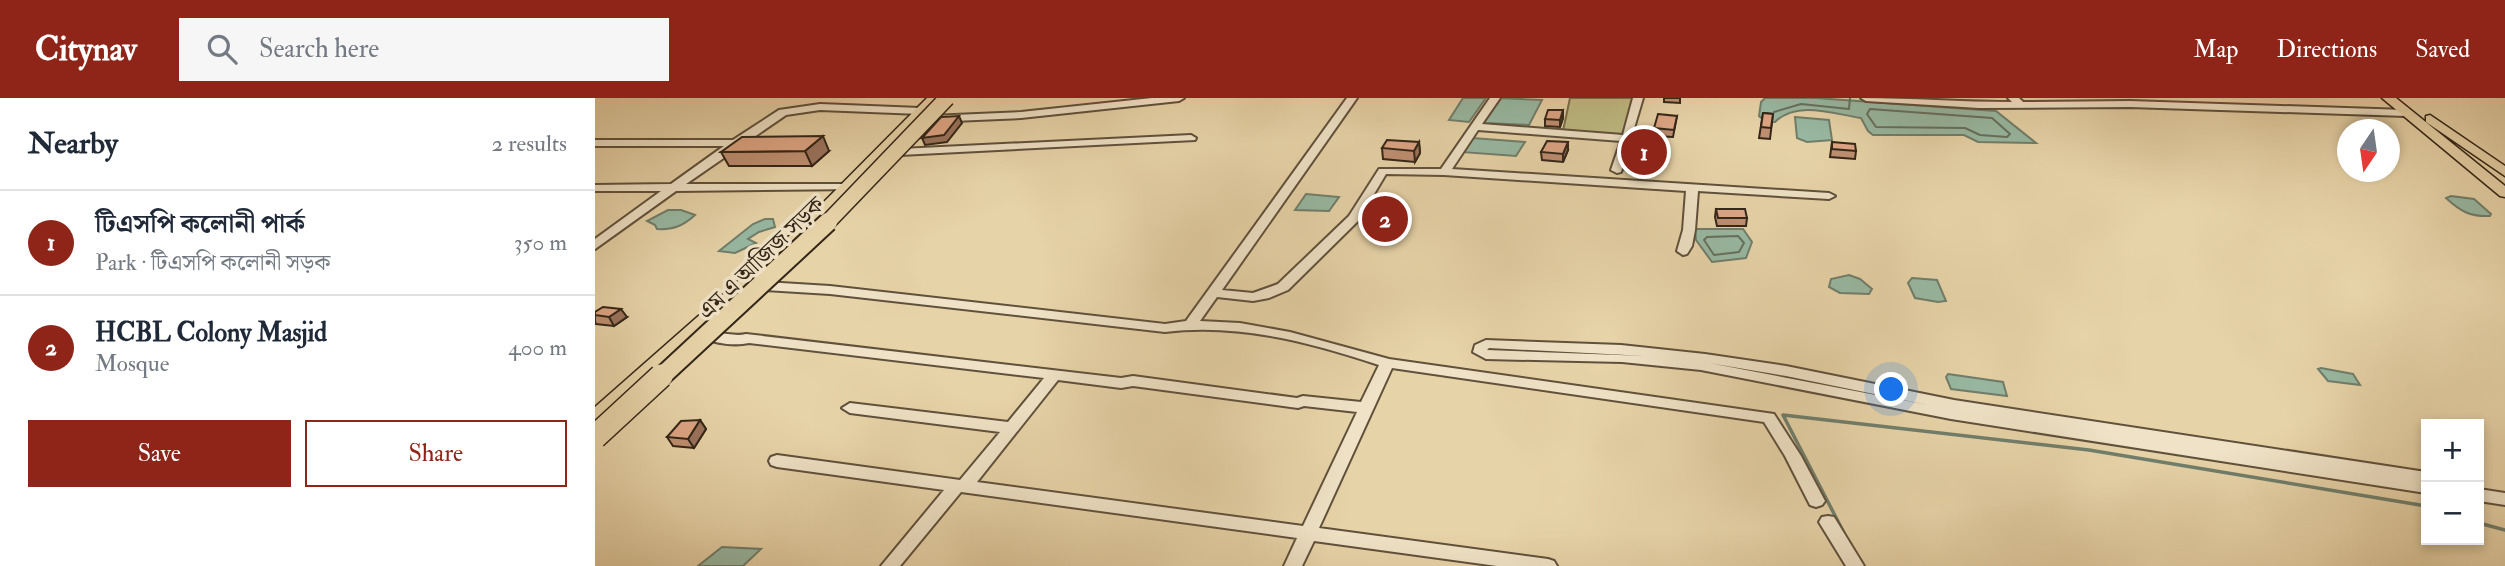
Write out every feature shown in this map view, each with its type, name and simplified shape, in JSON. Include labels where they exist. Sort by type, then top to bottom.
[{"type":"highway","points":[[595,425],[813,227],[940,98]]},
{"type":"highway","points":[[595,437],[823,228],[949,98]]},
{"type":"main road","points":[[595,418],[925,115],[934,98]]},
{"type":"main road","name":"এম এ আজিজ সড়ক","points":[[595,444],[820,235],[900,152],[925,115],[949,98]]},
{"type":"main road","points":[[2388,98],[2505,181]]},
{"type":"main road","points":[[2400,98],[2411,114],[2505,199]]},
{"type":"main road","points":[[2411,114],[2505,172]]},
{"type":"main road","points":[[2411,114],[2505,193]]},
{"type":"street","points":[[595,245],[783,111],[820,107],[925,115],[1021,115],[1179,98]]},
{"type":"street","points":[[1190,325],[1352,98]]},
{"type":"street","points":[[1444,172],[1495,98]]},
{"type":"street","points":[[1617,170],[1638,98]]},
{"type":"street","points":[[1866,98],[1979,105],[2017,102],[2411,114]]},
{"type":"street","points":[[2174,98],[2183,106]]},
{"type":"street","points":[[1475,127],[1627,138]]},
{"type":"street","points":[[900,152],[1191,138]]},
{"type":"street","points":[[595,143],[735,143]]},
{"type":"street","points":[[1213,293],[1264,296],[1283,286],[1354,218],[1383,171],[1444,172],[1829,196]]},
{"type":"street","points":[[1683,251],[1688,243],[1693,204],[1692,186]]},
{"type":"street","points":[[595,190],[867,187]]},
{"type":"street","points":[[669,190],[825,194],[829,198],[828,206]]},
{"type":"street","points":[[765,286],[830,290],[1165,328],[1190,325],[1221,326],[1298,337],[1387,363],[1769,418],[1793,456],[1816,501]]},
{"type":"street","points":[[711,337],[743,341],[746,338],[1298,403],[1303,401],[1366,408]]},
{"type":"street","points":[[2421,477],[1954,405],[1786,371],[1705,358],[1621,349],[1486,344],[1480,348],[1480,352],[1486,355],[1622,358],[1702,366],[1951,414],[2421,486]]},
{"type":"street","points":[[1293,566],[1387,363]]},
{"type":"street","points":[[890,566],[1012,428],[1055,374]]},
{"type":"street","points":[[850,408],[1012,428]]},
{"type":"street","points":[[777,461],[1308,531],[1548,566]]},
{"type":"street","points":[[2484,487],[2505,490]]},
{"type":"street","points":[[2484,496],[2505,499]]},
{"type":"street","points":[[1828,522],[1855,566]]},
{"type":"shaded area","points":[[1570,98],[1638,98],[1627,138],[1666,141],[1662,164],[1658,164],[1657,171],[1617,170],[1627,139],[1563,131]]},
{"type":"water","points":[[1463,98],[1486,98],[1469,122],[1449,120]]},
{"type":"water","points":[[1499,98],[1542,100],[1529,125],[1484,123]]},
{"type":"water","points":[[1765,98],[1816,98],[1996,111],[2036,143],[1978,142],[1964,135],[1873,135],[1861,118],[1816,110],[1794,112],[1775,122],[1766,122],[1759,116],[1761,102]]},
{"type":"water","points":[[1795,117],[1829,120],[1832,140],[1807,142],[1797,138]]},
{"type":"water","points":[[1472,138],[1525,142],[1516,156],[1461,152]]},
{"type":"water","points":[[1306,194],[1339,197],[1329,211],[1295,210]]},
{"type":"water","points":[[2451,196],[2474,199],[2491,214],[2483,216],[2466,212],[2446,198]]},
{"type":"water","points":[[668,210],[681,210],[695,215],[682,225],[668,229],[657,229],[647,221]]},
{"type":"water","points":[[773,219],[775,227],[748,239],[756,243],[735,253],[719,251],[753,224]]},
{"type":"water","points":[[1695,229],[1743,229],[1752,242],[1746,258],[1712,262],[1696,240]]},
{"type":"water","points":[[1849,275],[1860,279],[1872,289],[1869,294],[1840,293],[1829,287],[1831,279]]},
{"type":"water","points":[[1912,278],[1937,280],[1946,301],[1915,298],[1908,283]]},
{"type":"water","points":[[2318,369],[2353,374],[2360,385],[2328,381]]},
{"type":"water","points":[[1948,374],[2003,382],[2007,396],[1951,389],[1946,377]]},
{"type":"water","points":[[722,547],[761,549],[743,566],[698,566]]},
{"type":"building","points":[[1548,110],[1563,110],[1560,120],[1545,119]]},
{"type":"building","points":[[1763,113],[1773,114],[1771,128],[1761,127]]},
{"type":"building","points":[[1658,114],[1677,116],[1674,130],[1654,128]]},
{"type":"building","points":[[959,116],[944,135],[922,138],[941,117]]},
{"type":"building","points":[[823,136],[805,151],[721,152],[742,137]]},
{"type":"building","points":[[1387,140],[1419,142],[1414,151],[1382,148]]},
{"type":"building","points":[[1547,141],[1568,142],[1563,154],[1541,152]]},
{"type":"building","points":[[1832,142],[1855,144],[1856,151],[1832,149]]},
{"type":"building","points":[[1380,205],[1395,207],[1387,217],[1373,215]]},
{"type":"building","points":[[1716,209],[1745,209],[1747,218],[1718,218]]},
{"type":"building","points":[[603,307],[621,309],[609,317],[595,315],[595,312]]},
{"type":"building","points":[[700,420],[688,439],[667,437],[681,421]]},
{"type":"waterway","points":[[1844,533],[1783,415],[2089,450],[2421,505]]},
{"type":"waterway","points":[[2484,524],[2505,530]]},
{"type":"place","name":"টিএসপি কলোনী পার্ক","points":[[1644,152]]},
{"type":"place","name":"HCBL Colony Masjid","points":[[1385,219]]}]
